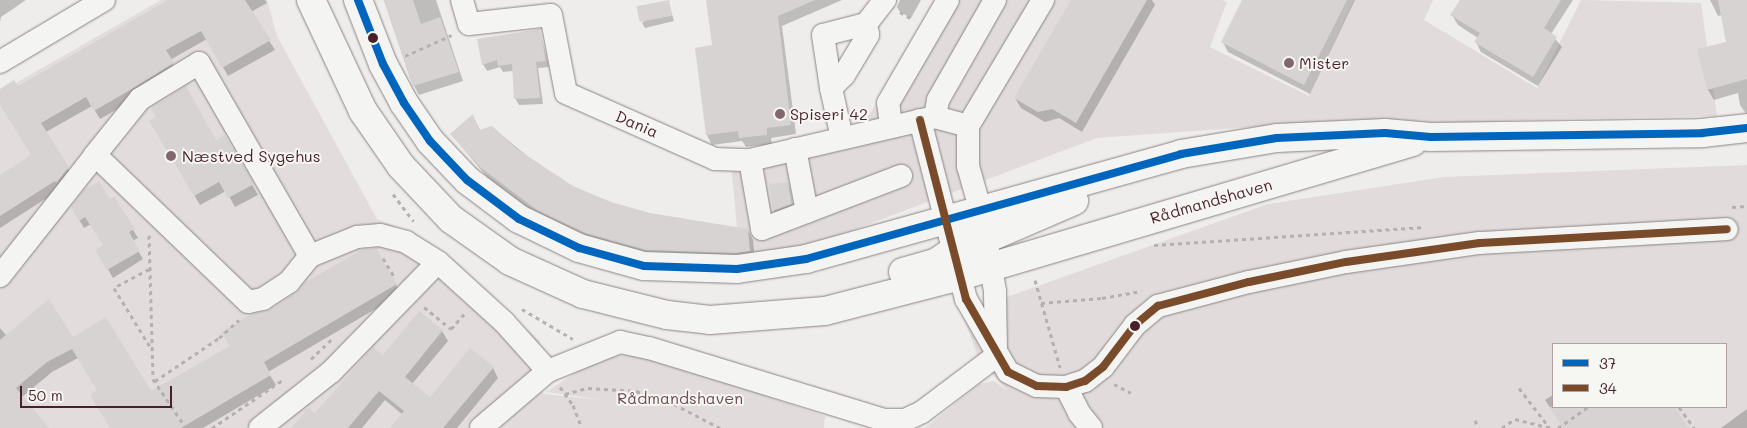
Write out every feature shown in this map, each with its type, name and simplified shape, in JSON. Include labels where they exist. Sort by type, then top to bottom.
[{"type":"main road","name":"Rådmandshaven","points":[[311,0],[362,111],[401,166],[451,219],[510,261],[583,294],[667,314],[710,320],[825,311],[957,263],[991,266],[1431,137]]},
{"type":"main road","name":"Rådmandshaven","points":[[358,0],[383,64],[430,141],[467,180],[519,219],[578,248],[644,266],[736,269],[797,260],[981,212],[1181,154],[1277,138],[1386,133],[1431,137],[1702,133],[1747,128]]},
{"type":"main road","points":[[957,263],[972,253],[986,239],[1181,154]]},
{"type":"main road","points":[[957,263],[981,212]]},
{"type":"street","points":[[462,0],[469,24]]},
{"type":"street","points":[[891,126],[888,103],[948,0]]},
{"type":"street","points":[[996,0],[927,119],[947,221],[966,299],[996,356],[1008,372],[1028,384],[1066,387],[1085,381],[1102,367],[1135,325],[1158,306],[1249,282],[1346,262],[1480,244],[1726,229]]},
{"type":"street","points":[[996,356],[991,266],[981,212],[968,166],[968,126],[1043,0]]},
{"type":"street","points":[[842,138],[831,88],[823,35],[866,24],[885,1]]},
{"type":"street","points":[[0,62],[95,2]]},
{"type":"street","name":"Dania","points":[[469,24],[551,15],[566,93],[715,159],[750,160],[927,119],[968,126]]},
{"type":"street","points":[[831,88],[844,75],[868,35],[866,24]]},
{"type":"street","points":[[0,276],[140,99],[200,63],[310,256]]},
{"type":"street","points":[[794,149],[807,212]]},
{"type":"street","points":[[95,155],[154,215],[248,302],[263,298],[289,282],[310,256],[370,235],[390,236],[406,242],[438,262],[504,322],[548,371]]},
{"type":"street","points":[[750,160],[762,229],[901,176]]},
{"type":"street","points":[[260,428],[331,372],[438,262]]},
{"type":"street","points":[[481,428],[548,371],[593,351],[620,342],[648,348],[884,420],[904,420],[922,412],[996,356]]},
{"type":"street","points":[[1066,387],[1091,428]]},
{"type":"path","points":[[885,1],[931,29]]},
{"type":"path","points":[[383,64],[440,42],[469,24]]},
{"type":"path","points":[[154,215],[148,240],[155,381],[186,428]]},
{"type":"path","points":[[370,235],[407,293],[451,329],[477,298]]},
{"type":"path","points":[[149,269],[114,288],[152,350]]},
{"type":"path","points":[[1035,280],[1066,387]]},
{"type":"path","points":[[155,381],[238,322],[248,302]]},
{"type":"path","points":[[519,307],[593,351]]},
{"type":"path","points":[[304,364],[324,344],[336,339]]},
{"type":"path","points":[[548,371],[565,394],[582,428]]},
{"type":"path","points":[[212,428],[290,375]]},
{"type":"path","points":[[565,394],[588,388],[636,391],[674,404],[720,428]]},
{"type":"path","points":[[1519,388],[1550,428]]},
{"type":"path","points":[[1558,428],[1587,408]]},
{"type":"path","points":[[1680,408],[1694,428]]},
{"type":"path","points":[[1502,428],[1515,419],[1550,428]]},
{"type":"path","points":[[1475,420],[1478,428]]},
{"type":"shaded area","name":"Næstved Sygehus","points":[[161,0],[267,0],[277,36],[377,219],[418,236],[540,341],[543,394],[504,428],[0,428],[0,92]]},
{"type":"green space","points":[[940,0],[1222,0],[1227,2],[1210,47],[1309,96],[1354,0],[1433,0],[1424,20],[1537,88],[1581,0],[1701,3],[1717,116],[1516,120],[1399,131],[1264,126],[1097,138],[827,240],[740,259],[731,163],[858,133]]},
{"type":"green space","points":[[1747,165],[1747,428],[925,428],[979,384],[994,381],[1008,391],[979,360],[962,313],[1268,204],[1444,177]]},
{"type":"green space","name":"Rådmandshaven","points":[[647,355],[825,416],[824,428],[504,428],[543,394],[604,400],[546,392],[601,356]]},
{"type":"building","points":[[168,0],[245,0],[271,40],[222,68],[201,31],[166,50],[174,63],[94,111],[86,97],[41,123],[69,167],[56,183],[55,181],[0,216],[0,175],[31,155],[0,105],[0,89],[14,80],[18,86]]},
{"type":"building","points":[[384,0],[413,0],[421,24],[440,17],[459,72],[413,86]]},
{"type":"building","points":[[669,0],[672,16],[640,22],[637,6]]},
{"type":"building","points":[[706,0],[815,0],[778,16],[791,125],[767,128],[767,135],[739,138],[738,131],[706,135],[695,48],[712,45]]},
{"type":"building","points":[[1071,0],[1147,0],[1076,123],[1052,109],[1038,112],[1014,98]]},
{"type":"building","name":"Mister","points":[[1242,0],[1347,0],[1304,85],[1221,42]]},
{"type":"building","points":[[1460,0],[1561,0],[1544,28],[1557,37],[1533,77],[1474,42],[1480,33],[1450,15]]},
{"type":"building","points":[[1718,0],[1747,0],[1747,79],[1707,90],[1697,49],[1726,42]]},
{"type":"building","points":[[540,29],[546,61],[536,62],[540,98],[514,99],[512,64],[498,66],[497,60],[482,65],[477,39]]},
{"type":"building","points":[[186,86],[216,140],[225,135],[254,184],[228,198],[219,182],[194,196],[149,121],[156,117],[151,108]]},
{"type":"building","points":[[473,114],[479,130],[492,126],[517,149],[573,186],[611,202],[650,213],[748,229],[750,251],[734,253],[646,250],[585,233],[537,210],[481,168],[450,134]]},
{"type":"building","points":[[99,181],[110,199],[114,196],[135,229],[129,232],[140,251],[107,270],[95,250],[103,245],[85,217],[79,221],[71,207],[84,190]]},
{"type":"building","points":[[788,182],[792,204],[773,211],[769,184]]},
{"type":"building","points":[[376,248],[397,284],[264,362],[271,375],[181,428],[110,428],[90,395],[97,390],[72,349],[47,362],[16,388],[49,428],[0,428],[0,340],[49,299],[73,337],[106,317],[151,391],[230,346],[221,332],[250,315],[270,310],[296,293],[306,282],[361,250]]},
{"type":"building","points":[[419,311],[443,330],[405,377],[430,397],[470,348],[494,367],[443,428],[390,428],[404,411],[379,391],[348,428],[291,428],[308,408],[315,413],[373,347],[383,355]]},
{"type":"building","points":[[1549,407],[1676,408],[1689,428],[1564,428]]},
{"type":"transit line","name":"37","points":[[358,0],[383,64],[404,103],[430,141],[467,180],[519,219],[579,248],[644,266],[737,269],[806,259],[1181,154],[1277,138],[1385,133],[1431,137],[1702,133],[1747,128]]},
{"type":"transit line","name":"34","points":[[920,120],[966,299],[1008,372],[1037,386],[1066,387],[1085,381],[1103,367],[1135,325],[1158,306],[1249,282],[1346,262],[1480,243],[1727,229]]},
{"type":"place","name":"Mister","points":[[1289,63]]},
{"type":"place","name":"Spiseri 42","points":[[780,114]]},
{"type":"place","name":"Næstved Sygehus","points":[[171,156]]}]
